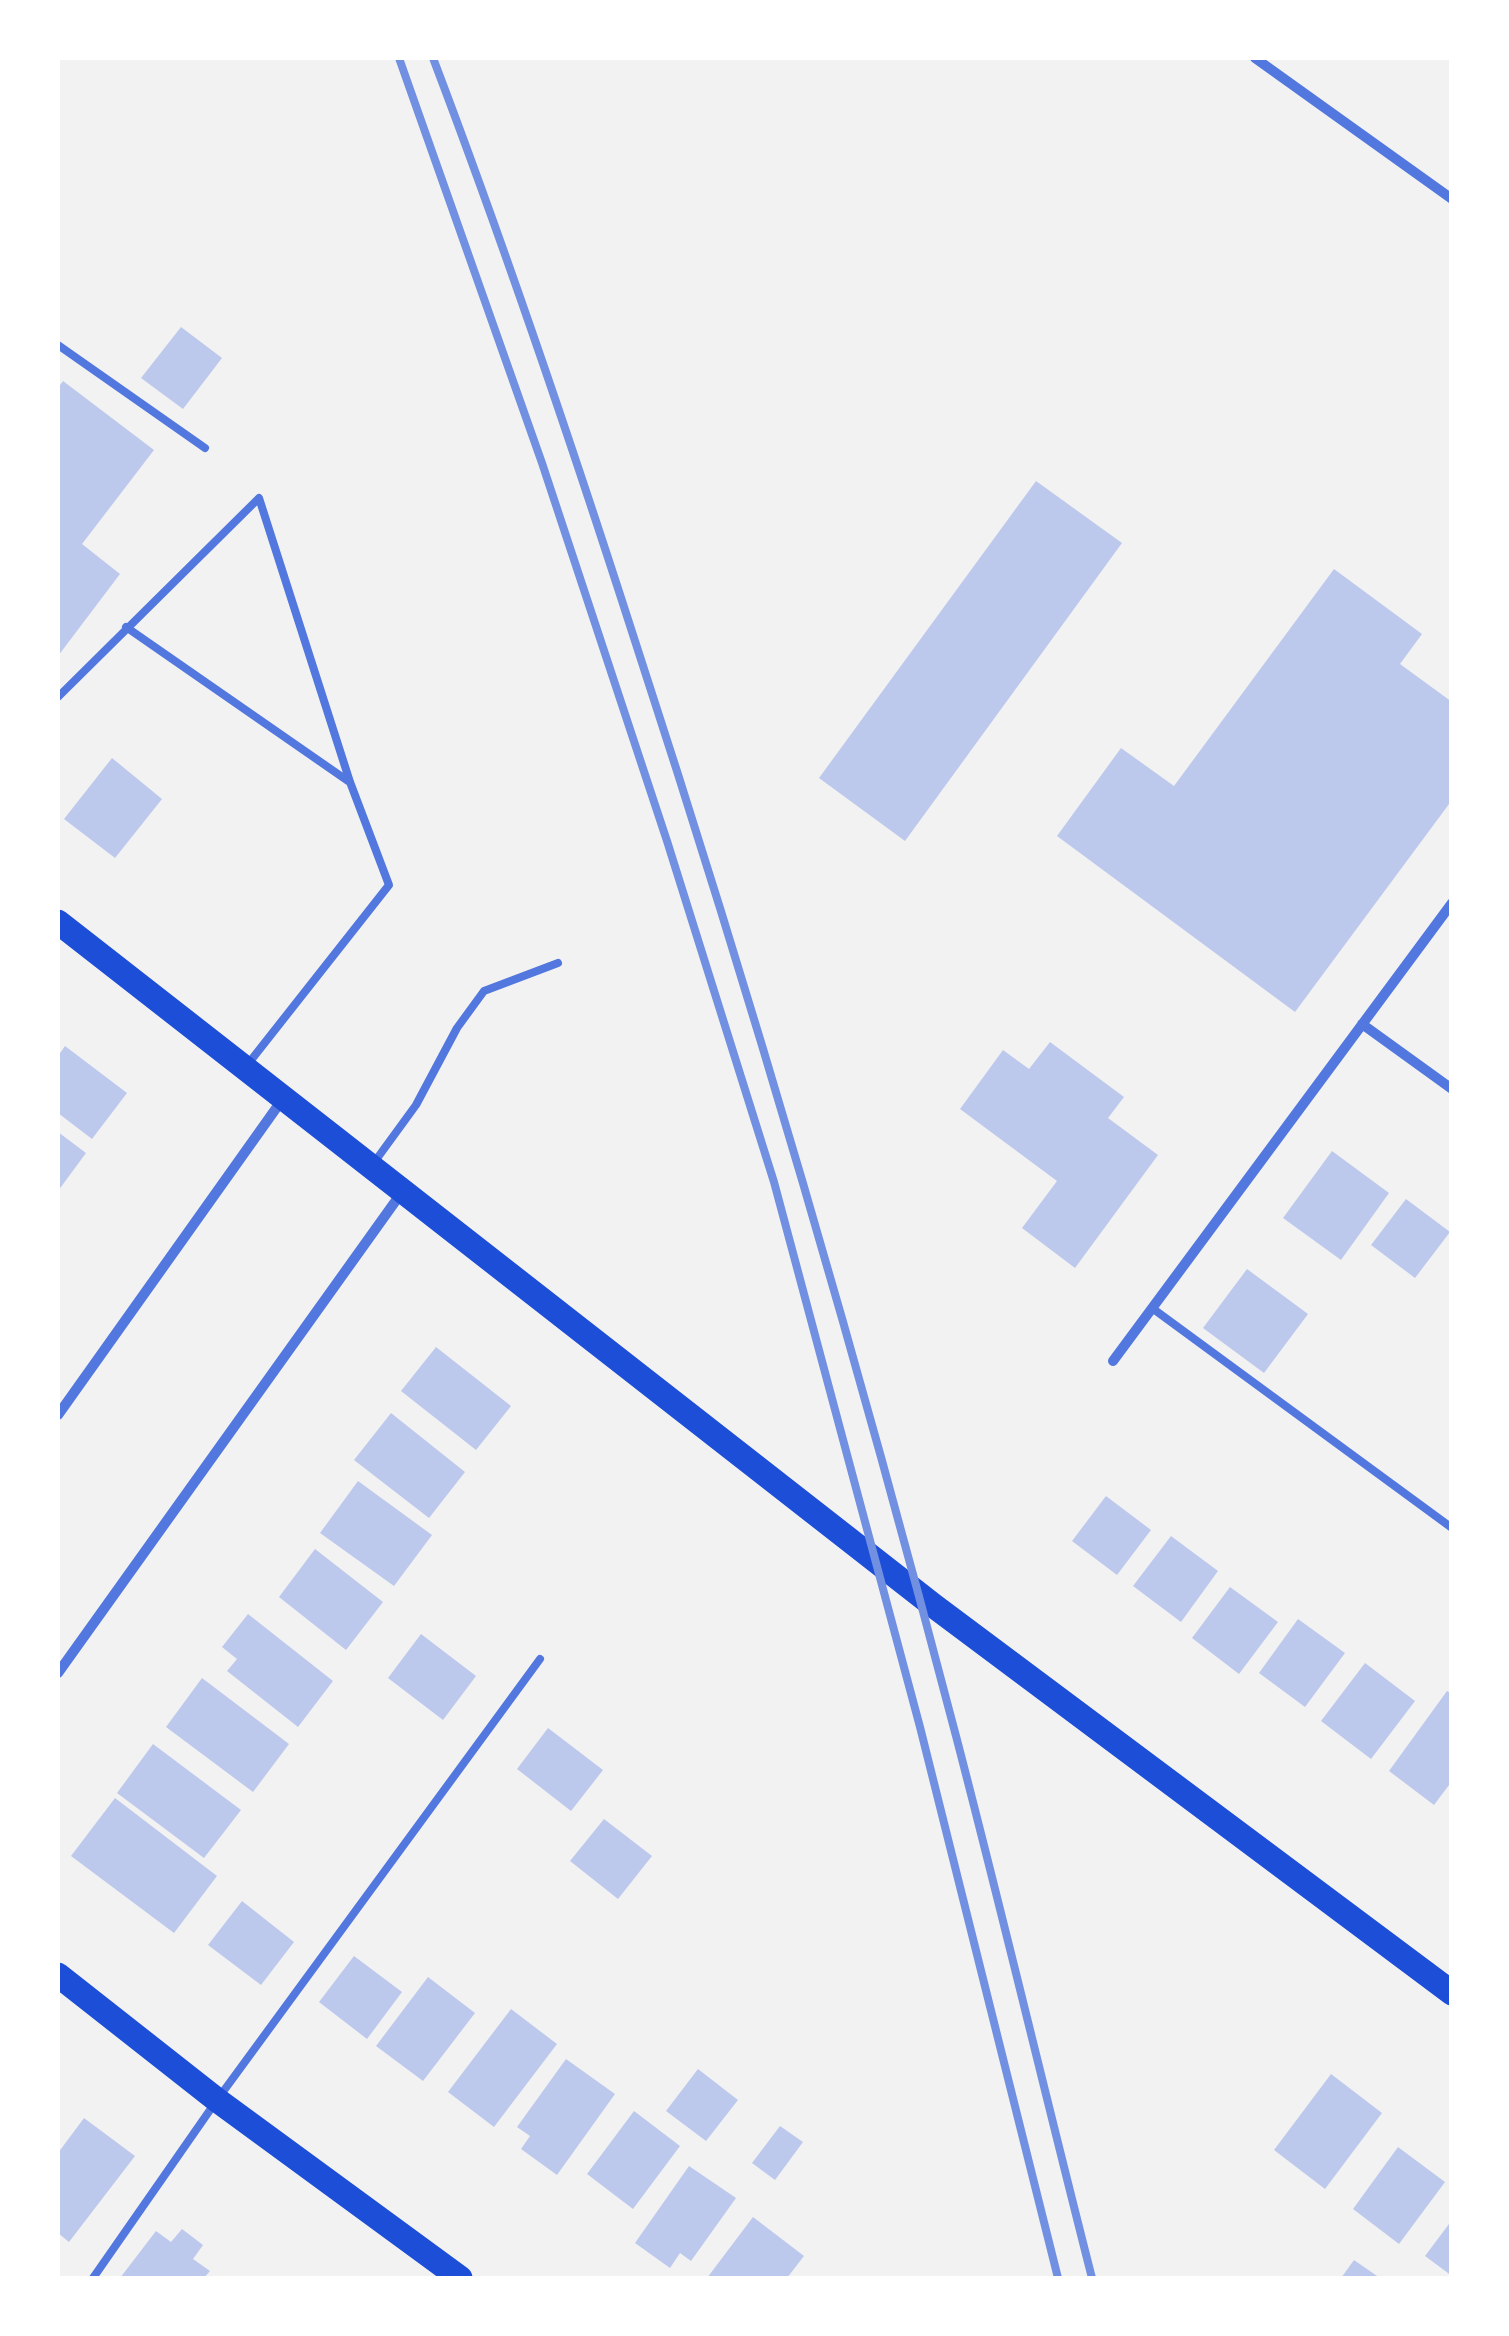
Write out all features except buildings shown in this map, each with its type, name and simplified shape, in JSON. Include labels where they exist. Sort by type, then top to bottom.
[{"type":"main road","points":[[58,922],[934,1606],[1452,1993]]},
{"type":"main road","points":[[58,1974],[217,2100],[460,2278]]},
{"type":"street","points":[[1255,58],[1452,198]]},
{"type":"street","points":[[1113,1361],[1452,903]]},
{"type":"street","points":[[1362,1024],[1452,1089]]},
{"type":"street","points":[[58,1415],[282,1100]]},
{"type":"street","points":[[58,1674],[402,1192]]},
{"type":"lane","points":[[58,344],[205,448]]},
{"type":"lane","points":[[58,697],[258,498],[350,782],[389,885],[245,1068]]},
{"type":"lane","points":[[126,627],[350,782]]},
{"type":"lane","points":[[370,1167],[416,1105],[457,1028],[484,991],[558,963]]},
{"type":"lane","points":[[1152,1308],[1452,1528]]},
{"type":"lane","points":[[92,2278],[217,2100],[540,1659]]},
{"type":"railway","points":[[399,58],[542,463],[774,1182],[920,1727],[1058,2278]]},
{"type":"railway","points":[[433,58],[587,494],[679,777],[804,1186],[956,1736],[1092,2278]]}]
